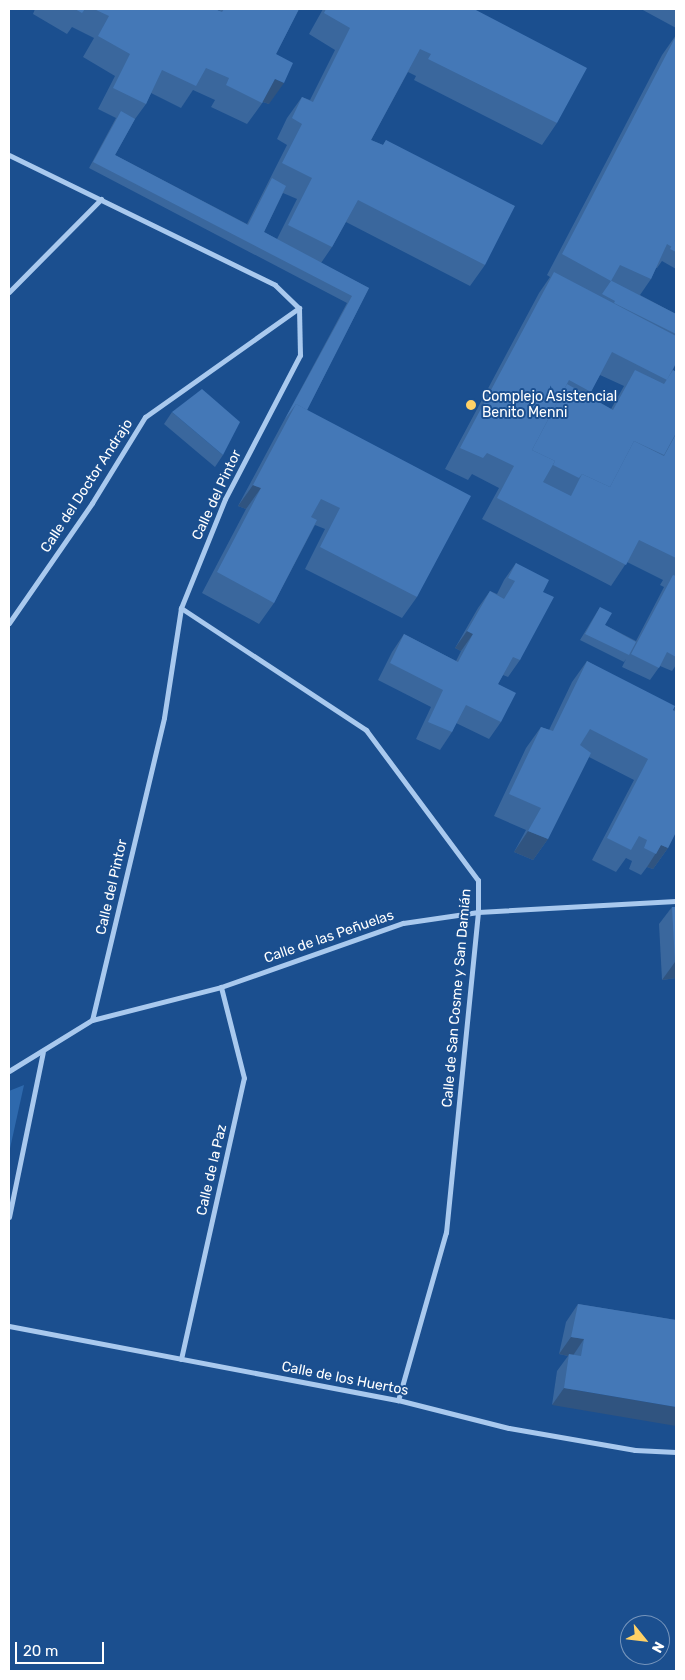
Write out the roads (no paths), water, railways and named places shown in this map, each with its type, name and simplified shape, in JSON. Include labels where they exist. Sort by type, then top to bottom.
[{"type":"street","points":[[9,155],[275,285],[299,308]]},
{"type":"street","points":[[9,292],[101,199]]},
{"type":"street","name":"Calle del Pintor","points":[[92,1020],[164,718],[181,608],[225,499],[300,355],[299,308]]},
{"type":"street","name":"Calle del Doctor Andrajo","points":[[9,623],[92,503],[145,417],[299,308]]},
{"type":"street","name":"Calle de San Cosme y San Damián","points":[[181,608],[366,730],[478,880],[478,912],[446,1232],[398,1400]]},
{"type":"street","name":"Calle de las Peñuelas","points":[[9,1071],[43,1052],[92,1020],[222,987],[403,923],[478,912],[676,901]]},
{"type":"street","name":"Calle de la Paz","points":[[181,1359],[244,1078],[222,987]]},
{"type":"street","points":[[9,1217],[43,1052]]},
{"type":"street","name":"Calle de los Huertos","points":[[9,1326],[398,1400],[509,1428],[635,1450],[676,1452]]},
{"type":"place","name":"Complejo Asistencial Benito Menni","points":[[471,405]]}]
